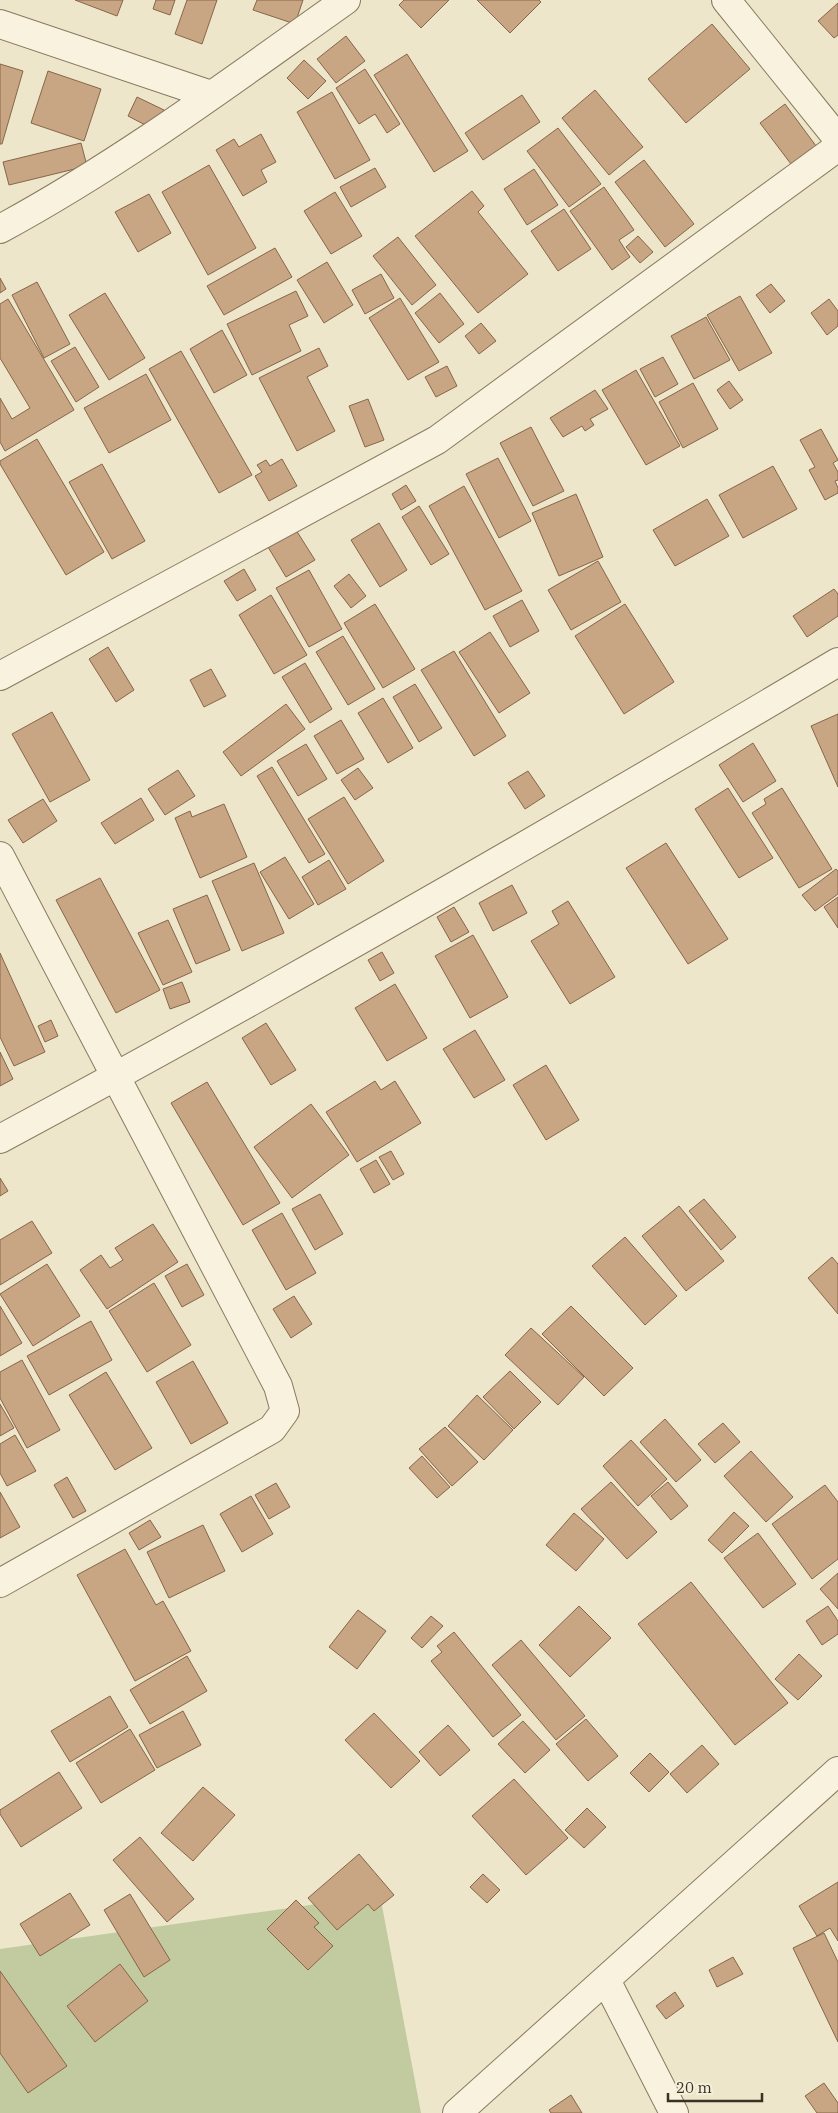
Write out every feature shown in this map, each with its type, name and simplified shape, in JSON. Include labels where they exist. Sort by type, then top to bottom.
[{"type":"street","points":[[0,228],[58,197],[211,95],[346,0]]},
{"type":"street","points":[[726,0],[838,139]]},
{"type":"street","points":[[0,24],[211,95]]},
{"type":"street","points":[[0,676],[438,440],[838,147]]},
{"type":"street","points":[[0,1139],[116,1077],[596,806],[838,662]]},
{"type":"street","points":[[0,856],[278,1386],[285,1412],[272,1429],[0,1583]]},
{"type":"street","points":[[457,2113],[838,1771]]},
{"type":"street","points":[[606,1980],[674,2113]]},
{"type":"green space","points":[[380,1895],[421,2113],[0,2113],[0,1949]]},
{"type":"building","points":[[75,0],[123,0],[117,16]]},
{"type":"building","points":[[156,0],[175,0],[170,15],[153,9]]},
{"type":"building","points":[[187,0],[217,0],[202,44],[175,34]]},
{"type":"building","points":[[257,0],[303,0],[295,24],[253,10]]},
{"type":"building","points":[[404,0],[449,0],[421,28],[399,5]]},
{"type":"building","points":[[477,0],[539,0],[541,2],[510,33]]},
{"type":"building","points":[[838,3],[838,35],[834,38],[818,21]]},
{"type":"building","points":[[712,24],[750,69],[686,123],[648,79]]},
{"type":"building","points":[[346,36],[365,61],[336,83],[317,59]]},
{"type":"building","points":[[407,54],[468,151],[434,172],[374,75]]},
{"type":"building","points":[[304,60],[326,81],[308,99],[287,78]]},
{"type":"building","points":[[0,64],[23,71],[2,144],[0,144]]},
{"type":"building","points":[[365,69],[400,124],[387,133],[375,114],[359,124],[336,88]]},
{"type":"building","points":[[48,71],[101,89],[84,141],[31,123]]},
{"type":"building","points":[[595,90],[643,147],[609,175],[562,118]]},
{"type":"building","points":[[332,92],[370,160],[335,179],[297,112]]},
{"type":"building","points":[[522,95],[540,122],[483,160],[465,133]]},
{"type":"building","points":[[137,97],[164,110],[153,129],[128,116]]},
{"type":"building","points":[[785,104],[822,154],[797,172],[760,123]]},
{"type":"building","points":[[558,128],[601,184],[569,207],[527,151]]},
{"type":"building","points":[[261,134],[276,162],[261,170],[267,182],[243,196],[216,150],[234,139],[239,147]]},
{"type":"building","points":[[81,143],[87,166],[9,185],[3,162]]},
{"type":"building","points":[[644,160],[694,224],[665,247],[615,182]]},
{"type":"building","points":[[209,165],[256,248],[208,275],[162,192]]},
{"type":"building","points":[[375,168],[386,187],[351,207],[340,187]]},
{"type":"building","points":[[534,169],[558,205],[527,225],[504,189]]},
{"type":"building","points":[[604,187],[634,230],[619,240],[630,257],[612,270],[570,211]]},
{"type":"building","points":[[472,191],[484,206],[478,212],[528,274],[478,313],[415,236]]},
{"type":"building","points":[[335,192],[362,236],[331,254],[304,211]]},
{"type":"building","points":[[149,194],[171,233],[138,252],[115,212]]},
{"type":"building","points":[[564,209],[591,249],[558,271],[531,231]]},
{"type":"building","points":[[638,236],[653,252],[640,263],[626,247]]},
{"type":"building","points":[[398,237],[436,285],[412,305],[373,256]]},
{"type":"building","points":[[275,248],[292,277],[224,315],[207,286]]},
{"type":"building","points":[[327,262],[353,305],[324,323],[297,280]]},
{"type":"building","points":[[381,274],[394,298],[365,314],[352,290]]},
{"type":"building","points":[[0,278],[6,289],[0,293]]},
{"type":"building","points":[[37,282],[70,344],[44,358],[12,295]]},
{"type":"building","points":[[771,284],[785,301],[770,313],[756,295]]},
{"type":"building","points":[[296,291],[308,316],[289,325],[301,351],[252,375],[227,324]]},
{"type":"building","points":[[105,293],[145,358],[109,380],[69,315]]},
{"type":"building","points":[[440,293],[464,324],[439,343],[415,313]]},
{"type":"building","points":[[740,296],[772,353],[739,371],[707,315]]},
{"type":"building","points":[[400,298],[439,362],[408,380],[369,318]]},
{"type":"building","points":[[8,299],[74,410],[5,451],[0,442],[0,398],[12,419],[30,408],[0,358],[0,304]]},
{"type":"building","points":[[829,299],[838,311],[838,326],[827,335],[811,313]]},
{"type":"building","points":[[706,317],[730,360],[694,379],[671,336]]},
{"type":"building","points":[[481,323],[496,341],[479,354],[465,336]]},
{"type":"building","points":[[222,330],[247,375],[214,393],[190,349]]},
{"type":"building","points":[[75,347],[99,387],[76,402],[51,361]]},
{"type":"building","points":[[319,348],[328,366],[307,377],[335,431],[297,451],[259,378]]},
{"type":"building","points":[[181,351],[252,475],[219,493],[149,369]]},
{"type":"building","points":[[663,357],[678,384],[655,397],[640,369]]},
{"type":"building","points":[[447,366],[457,386],[436,397],[425,377]]},
{"type":"building","points":[[636,370],[680,446],[646,465],[602,390]]},
{"type":"building","points":[[146,374],[171,420],[109,453],[84,408]]},
{"type":"building","points":[[729,381],[743,400],[730,409],[717,390]]},
{"type":"building","points":[[693,383],[718,429],[683,448],[659,402]]},
{"type":"building","points":[[595,390],[608,409],[590,419],[594,425],[585,431],[582,426],[563,437],[550,418]]},
{"type":"building","points":[[368,399],[384,440],[365,447],[349,406]]},
{"type":"building","points":[[531,427],[564,491],[533,506],[500,443]]},
{"type":"building","points":[[821,429],[838,460],[833,463],[838,472],[838,480],[835,481],[838,493],[825,500],[809,470],[815,467],[800,440]]},
{"type":"building","points":[[37,439],[104,552],[66,575],[0,464],[0,461]]},
{"type":"building","points":[[498,458],[531,521],[499,538],[466,474]]},
{"type":"building","points":[[282,459],[297,486],[269,501],[255,476],[262,472],[257,465],[266,460],[270,466]]},
{"type":"building","points":[[102,464],[145,541],[112,559],[69,482]]},
{"type":"building","points":[[773,466],[797,509],[743,538],[719,495]]},
{"type":"building","points":[[406,485],[416,501],[401,510],[392,494]]},
{"type":"building","points":[[464,486],[522,591],[485,610],[429,506]]},
{"type":"building","points":[[576,494],[603,557],[559,576],[532,513]]},
{"type":"building","points":[[707,499],[729,536],[675,566],[653,530]]},
{"type":"building","points":[[419,506],[449,554],[431,565],[402,517]]},
{"type":"building","points":[[379,523],[407,570],[380,587],[351,540]]},
{"type":"building","points":[[296,530],[315,560],[286,577],[268,547]]},
{"type":"building","points":[[598,561],[621,602],[571,630],[548,590]]},
{"type":"building","points":[[244,569],[256,590],[237,601],[224,581]]},
{"type":"building","points":[[309,570],[342,629],[309,647],[276,588]]},
{"type":"building","points":[[349,574],[366,596],[351,608],[334,586]]},
{"type":"building","points":[[834,589],[838,594],[838,616],[807,637],[793,616]]},
{"type":"building","points":[[271,595],[307,655],[274,674],[239,615]]},
{"type":"building","points":[[522,600],[539,631],[510,647],[493,616]]},
{"type":"building","points":[[375,604],[415,669],[383,688],[344,623]]},
{"type":"building","points":[[625,604],[674,682],[624,714],[575,636]]},
{"type":"building","points":[[490,632],[530,693],[499,713],[459,652]]},
{"type":"building","points":[[343,636],[375,689],[348,705],[316,652]]},
{"type":"building","points":[[108,647],[134,690],[116,702],[89,659]]},
{"type":"building","points":[[454,651],[506,736],[474,756],[421,670]]},
{"type":"building","points":[[305,663],[332,709],[310,723],[282,677]]},
{"type":"building","points":[[211,669],[226,696],[204,707],[190,680]]},
{"type":"building","points":[[415,684],[442,728],[419,742],[393,697]]},
{"type":"building","points":[[383,698],[413,748],[388,763],[358,713]]},
{"type":"building","points":[[286,704],[305,729],[241,776],[223,752]]},
{"type":"building","points":[[52,712],[90,780],[50,802],[12,734]]},
{"type":"building","points":[[838,714],[838,787],[811,726]]},
{"type":"building","points":[[341,720],[364,759],[337,774],[314,736]]},
{"type":"building","points":[[753,743],[776,781],[743,802],[719,765]]},
{"type":"building","points":[[306,744],[327,779],[298,796],[277,761]]},
{"type":"building","points":[[272,767],[325,854],[309,863],[257,776]]},
{"type":"building","points":[[358,768],[373,788],[355,800],[341,780]]},
{"type":"building","points":[[178,770],[195,796],[165,815],[148,789]]},
{"type":"building","points":[[528,771],[545,796],[525,809],[508,783]]},
{"type":"building","points":[[728,788],[773,858],[739,878],[695,809]]},
{"type":"building","points":[[782,788],[832,869],[799,888],[752,813],[766,804],[764,799]]},
{"type":"building","points":[[344,797],[384,861],[348,884],[308,819]]},
{"type":"building","points":[[141,798],[154,820],[115,844],[101,823]]},
{"type":"building","points":[[43,799],[57,821],[23,843],[8,820]]},
{"type":"building","points":[[224,804],[247,857],[200,878],[175,818],[190,811],[192,817]]},
{"type":"building","points":[[666,843],[728,939],[688,964],[626,868]]},
{"type":"building","points":[[285,857],[314,904],[289,919],[260,872]]},
{"type":"building","points":[[329,860],[346,889],[318,905],[302,877]]},
{"type":"building","points":[[254,863],[284,933],[242,951],[212,881]]},
{"type":"building","points":[[836,869],[838,871],[838,894],[815,911],[802,895]]},
{"type":"building","points":[[100,878],[160,990],[116,1013],[56,900]]},
{"type":"building","points":[[512,885],[527,913],[493,931],[479,903]]},
{"type":"building","points":[[207,895],[230,950],[196,964],[173,909]]},
{"type":"building","points":[[838,897],[838,928],[824,907]]},
{"type":"building","points":[[568,901],[615,977],[570,1004],[531,941],[559,924],[552,911]]},
{"type":"building","points":[[454,907],[469,932],[451,942],[437,917]]},
{"type":"building","points":[[168,920],[192,972],[163,985],[138,933]]},
{"type":"building","points":[[473,935],[508,997],[470,1018],[435,956]]},
{"type":"building","points":[[382,952],[394,973],[380,981],[368,960]]},
{"type":"building","points":[[0,953],[45,1052],[14,1066],[0,1037]]},
{"type":"building","points":[[182,982],[190,1002],[170,1009],[163,989]]},
{"type":"building","points":[[395,984],[427,1038],[387,1061],[355,1008]]},
{"type":"building","points":[[51,1020],[58,1036],[45,1042],[38,1026]]},
{"type":"building","points":[[266,1023],[296,1070],[271,1085],[242,1038]]},
{"type":"building","points":[[475,1030],[505,1080],[474,1098],[443,1049]]},
{"type":"building","points":[[0,1052],[13,1079],[0,1086]]},
{"type":"building","points":[[546,1065],[579,1120],[546,1140],[513,1085]]},
{"type":"building","points":[[375,1081],[381,1090],[395,1081],[421,1123],[357,1162],[326,1112]]},
{"type":"building","points":[[207,1082],[280,1203],[243,1225],[171,1103]]},
{"type":"building","points":[[311,1104],[349,1155],[292,1198],[254,1147]]},
{"type":"building","points":[[391,1151],[404,1174],[393,1180],[379,1157]]},
{"type":"building","points":[[376,1160],[390,1184],[374,1193],[360,1169]]},
{"type":"building","points":[[0,1178],[8,1191],[0,1196]]},
{"type":"building","points":[[320,1194],[343,1234],[315,1250],[292,1209]]},
{"type":"building","points":[[704,1199],[736,1237],[721,1250],[689,1211]]},
{"type":"building","points":[[679,1206],[724,1261],[686,1291],[642,1236]]},
{"type":"building","points":[[282,1213],[316,1273],[286,1290],[252,1230]]},
{"type":"building","points":[[32,1221],[52,1253],[0,1285],[0,1240]]},
{"type":"building","points":[[153,1224],[178,1262],[107,1309],[80,1270],[101,1255],[110,1268],[123,1260],[115,1248]]},
{"type":"building","points":[[625,1237],[677,1296],[645,1325],[592,1266]]},
{"type":"building","points":[[832,1257],[838,1264],[838,1314],[808,1278]]},
{"type":"building","points":[[47,1264],[80,1316],[33,1346],[0,1294]]},
{"type":"building","points":[[187,1264],[204,1295],[182,1307],[165,1276]]},
{"type":"building","points":[[154,1283],[191,1345],[147,1372],[109,1311]]},
{"type":"building","points":[[294,1296],[312,1324],[291,1338],[273,1309]]},
{"type":"building","points":[[0,1306],[22,1343],[0,1356]]},
{"type":"building","points":[[571,1306],[633,1368],[604,1396],[542,1334]]},
{"type":"building","points":[[91,1321],[112,1360],[49,1395],[27,1356]]},
{"type":"building","points":[[531,1328],[584,1377],[558,1405],[505,1355]]},
{"type":"building","points":[[22,1360],[60,1430],[27,1448],[0,1398],[0,1372]]},
{"type":"building","points":[[193,1361],[228,1423],[191,1444],[156,1382]]},
{"type":"building","points":[[510,1371],[541,1402],[514,1429],[483,1397]]},
{"type":"building","points":[[106,1372],[152,1448],[115,1470],[69,1395]]},
{"type":"building","points":[[477,1395],[513,1430],[484,1460],[448,1426]]},
{"type":"building","points":[[0,1404],[14,1428],[0,1436]]},
{"type":"building","points":[[665,1419],[701,1460],[676,1482],[640,1442]]},
{"type":"building","points":[[723,1423],[740,1442],[715,1463],[698,1444]]},
{"type":"building","points":[[445,1427],[478,1462],[452,1486],[419,1449]]},
{"type":"building","points":[[15,1435],[36,1471],[7,1486],[0,1473],[0,1444]]},
{"type":"building","points":[[631,1440],[667,1479],[638,1506],[603,1466]]},
{"type":"building","points":[[751,1451],[793,1497],[766,1522],[724,1476]]},
{"type":"building","points":[[422,1456],[450,1487],[437,1498],[409,1468]]},
{"type":"building","points":[[67,1477],[86,1511],[73,1518],[54,1485]]},
{"type":"building","points":[[611,1482],[657,1532],[627,1559],[581,1509]]},
{"type":"building","points":[[668,1482],[688,1506],[671,1520],[651,1496]]},
{"type":"building","points":[[276,1483],[290,1507],[269,1519],[255,1495]]},
{"type":"building","points":[[825,1485],[838,1502],[838,1559],[812,1579],[772,1524]]},
{"type":"building","points":[[0,1492],[20,1527],[0,1538]]},
{"type":"building","points":[[251,1496],[273,1534],[242,1552],[220,1514]]},
{"type":"building","points":[[734,1512],[749,1526],[722,1553],[708,1540]]},
{"type":"building","points":[[574,1513],[604,1539],[576,1571],[546,1545]]},
{"type":"building","points":[[150,1520],[161,1537],[139,1550],[129,1533]]},
{"type":"building","points":[[203,1525],[225,1571],[169,1598],[147,1552]]},
{"type":"building","points":[[758,1533],[796,1584],[763,1608],[724,1558]]},
{"type":"building","points":[[125,1549],[156,1605],[163,1601],[191,1651],[135,1681],[77,1575]]},
{"type":"building","points":[[838,1573],[838,1609],[820,1589]]},
{"type":"building","points":[[691,1582],[788,1703],[735,1745],[638,1624]]},
{"type":"building","points":[[579,1606],[611,1638],[570,1677],[539,1645]]},
{"type":"building","points":[[828,1606],[838,1621],[838,1634],[822,1645],[806,1621]]},
{"type":"building","points":[[358,1610],[386,1631],[357,1669],[329,1647]]},
{"type":"building","points":[[431,1616],[443,1626],[422,1648],[411,1638]]},
{"type":"building","points":[[454,1632],[521,1715],[493,1737],[431,1661],[442,1652],[437,1646]]},
{"type":"building","points":[[521,1640],[585,1716],[556,1740],[492,1665]]},
{"type":"building","points":[[799,1654],[822,1676],[798,1700],[775,1679]]},
{"type":"building","points":[[187,1656],[207,1691],[150,1724],[130,1690]]},
{"type":"building","points":[[110,1696],[128,1727],[70,1762],[51,1731]]},
{"type":"building","points":[[183,1711],[201,1745],[157,1768],[139,1735]]},
{"type":"building","points":[[374,1713],[420,1761],[391,1788],[345,1740]]},
{"type":"building","points":[[586,1719],[618,1756],[588,1781],[556,1744]]},
{"type":"building","points":[[523,1721],[550,1750],[525,1773],[498,1744]]},
{"type":"building","points":[[448,1725],[470,1750],[440,1776],[419,1752]]},
{"type":"building","points":[[130,1729],[155,1770],[101,1803],[76,1763]]},
{"type":"building","points":[[702,1745],[719,1764],[687,1793],[670,1774]]},
{"type":"building","points":[[650,1753],[669,1772],[649,1792],[630,1773]]},
{"type":"building","points":[[59,1772],[82,1808],[21,1847],[0,1814],[0,1810]]},
{"type":"building","points":[[514,1779],[568,1838],[526,1875],[472,1816]]},
{"type":"building","points":[[203,1787],[235,1815],[193,1861],[161,1833]]},
{"type":"building","points":[[587,1808],[606,1827],[584,1848],[565,1830]]},
{"type":"building","points":[[140,1837],[194,1899],[167,1922],[113,1860]]},
{"type":"building","points":[[359,1854],[394,1895],[374,1911],[368,1904],[337,1930],[308,1898]]},
{"type":"building","points":[[483,1874],[500,1890],[487,1903],[470,1887]]},
{"type":"building","points":[[838,1882],[838,1941],[830,1928],[817,1936],[799,1906]]},
{"type":"building","points":[[70,1893],[90,1925],[40,1956],[20,1924]]},
{"type":"building","points":[[130,1894],[170,1960],[144,1977],[104,1910]]},
{"type":"building","points":[[296,1900],[319,1923],[314,1927],[333,1946],[308,1970],[267,1929]]},
{"type":"building","points":[[824,1933],[838,1962],[838,2042],[793,1948]]},
{"type":"building","points":[[733,1957],[743,1974],[717,1987],[709,1970]]},
{"type":"building","points":[[120,1964],[148,2001],[95,2042],[67,2006]]},
{"type":"building","points":[[0,1971],[67,2066],[28,2093],[0,2053]]},
{"type":"building","points":[[675,1992],[684,2006],[666,2019],[656,2006]]},
{"type":"building","points":[[824,2083],[838,2103],[838,2113],[817,2113],[805,2096]]},
{"type":"building","points":[[571,2095],[582,2113],[551,2113],[549,2110]]}]
